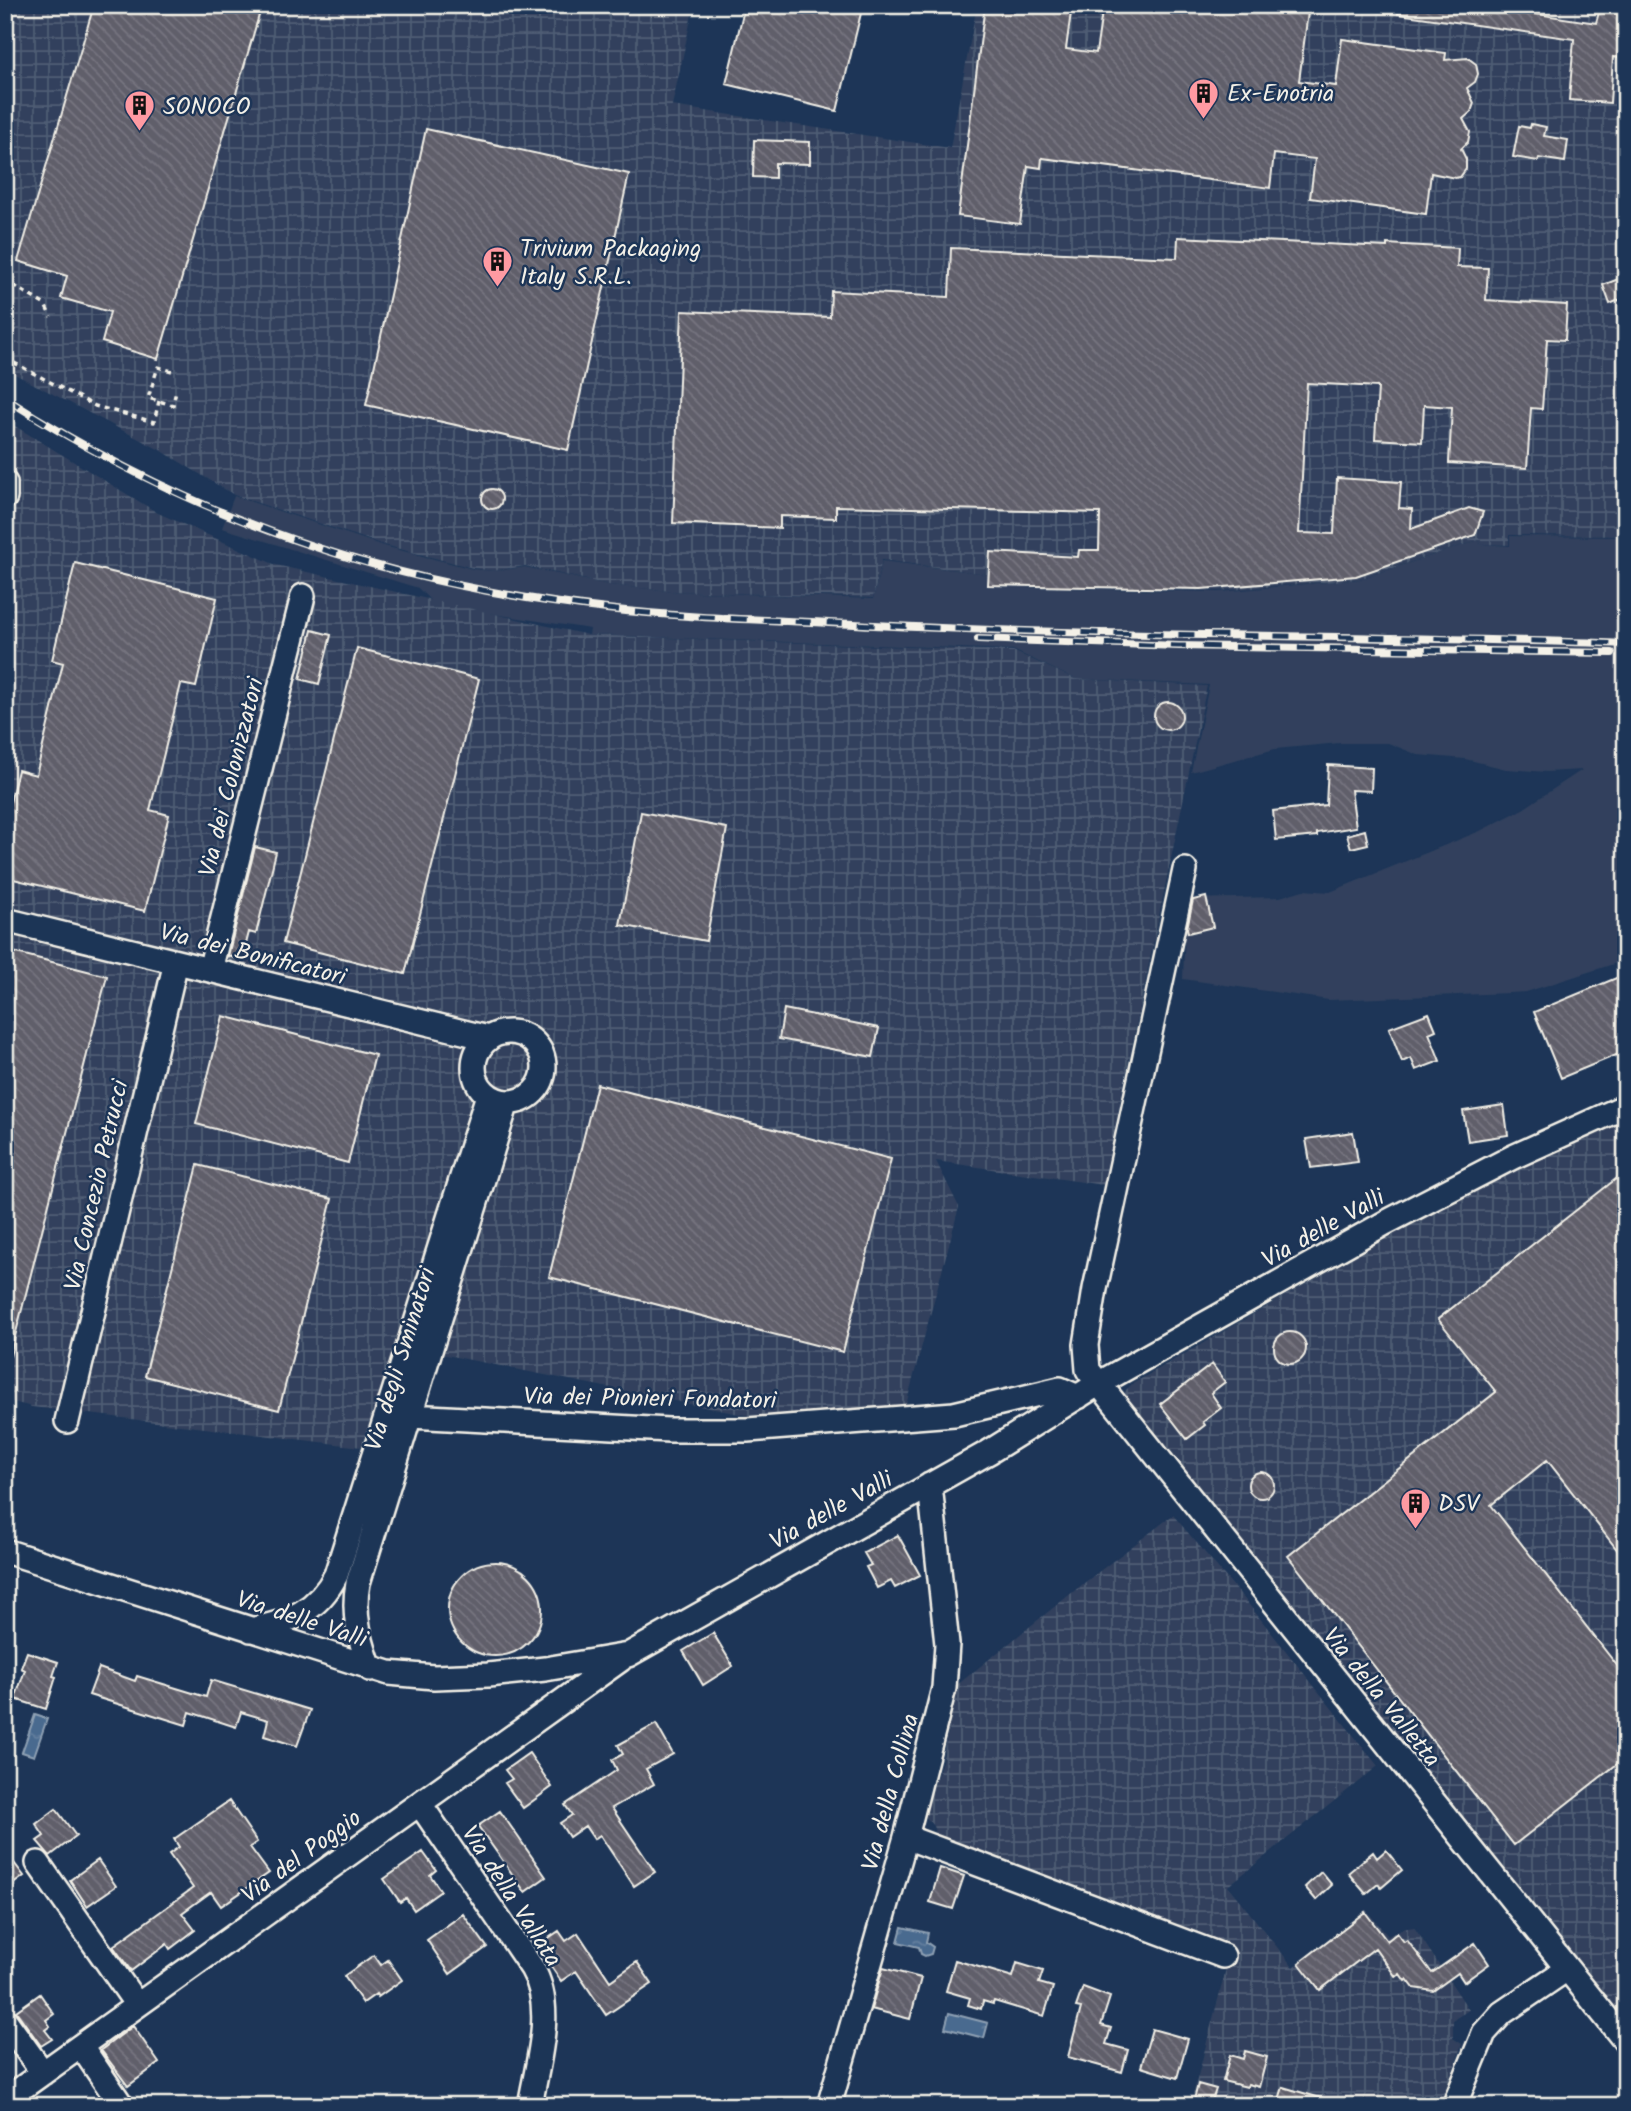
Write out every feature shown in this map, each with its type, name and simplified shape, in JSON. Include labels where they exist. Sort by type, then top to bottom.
[{"type":"street","points":[[5,483],[5,497]]},
{"type":"street","name":"Via dei Colonizzatori","points":[[210,970],[303,596]]},
{"type":"street","name":"Via della Valletta","points":[[1185,870],[1087,1327],[1088,1370],[1626,2042]]},
{"type":"street","name":"Via dei Bonificatori","points":[[5,920],[488,1038]]},
{"type":"street","name":"Via Concezio Petrucci","points":[[67,1421],[176,962]]},
{"type":"street","points":[[499,1032],[523,1034],[533,1041],[544,1062],[539,1086],[520,1101],[498,1098],[480,1087],[474,1066],[480,1046],[499,1032]]},
{"type":"street","name":"Via degli Sminatori","points":[[370,1669],[358,1634],[355,1615],[358,1583],[410,1416],[498,1098]]},
{"type":"street","name":"Via degli Sminatori","points":[[251,1630],[284,1623],[312,1608],[328,1591],[338,1569],[498,1098]]},
{"type":"street","name":"Via delle Valli","points":[[5,1551],[370,1669],[413,1676],[478,1676],[553,1668],[628,1655],[989,1452],[1098,1384],[1431,1198],[1626,1106]]},
{"type":"street","name":"Via dei Pionieri Fondatori","points":[[410,1416],[669,1430],[748,1430],[972,1412],[1060,1389],[1078,1396]]},
{"type":"street","points":[[972,1412],[980,1419],[987,1432],[989,1452]]},
{"type":"street","name":"Via della Collina","points":[[830,2106],[906,1837],[946,1676],[947,1644],[930,1485]]},
{"type":"street","points":[[312,1608],[319,1652],[358,1634]]},
{"type":"street","name":"Via del Poggio","points":[[5,2100],[628,1655]]},
{"type":"street","name":"Via della Vallata","points":[[420,1804],[539,1983],[543,2021],[530,2106]]},
{"type":"street","points":[[906,1837],[1223,1956]]},
{"type":"street","points":[[38,1863],[138,2005]]},
{"type":"street","points":[[1454,2106],[1484,2033],[1503,2013],[1567,1969]]},
{"type":"street","points":[[5,2020],[43,2073]]},
{"type":"street","points":[[81,2046],[122,2106]]},
{"type":"path","points":[[5,280],[45,305],[51,317]]},
{"type":"path","points":[[5,358],[106,410],[154,422],[159,401]]},
{"type":"path","points":[[172,371],[158,367],[148,398],[173,405],[176,390]]},
{"type":"shaded area","points":[[5,5],[694,5],[672,106],[950,148],[977,5],[1626,5],[1626,536],[1509,535],[1509,545],[1481,544],[1479,540],[1359,579],[1219,591],[987,586],[987,574],[882,560],[873,598],[671,591],[609,585],[525,566],[493,571],[473,568],[384,545],[234,495],[162,451],[5,369]]},
{"type":"shaded area","points":[[5,420],[158,513],[276,565],[588,635],[1013,651],[1075,679],[1207,686],[1103,1185],[936,1161],[959,1207],[906,1405],[749,1416],[396,1345],[361,1447],[32,1407],[5,1400]]},
{"type":"shaded area","points":[[234,496],[384,546],[473,569],[493,571],[525,567],[609,585],[671,591],[873,599],[882,561],[988,574],[987,586],[1219,592],[1360,579],[1479,540],[1481,544],[1510,546],[1510,536],[1626,537],[1626,960],[1526,992],[1510,993],[1329,1000],[1183,979],[1186,899],[1280,897],[1303,890],[1330,892],[1480,831],[1523,809],[1582,770],[1547,772],[1506,769],[1465,759],[1418,755],[1388,743],[1340,743],[1275,749],[1191,772],[1209,685],[1075,679],[1013,650],[589,635],[590,629],[435,605],[418,588],[222,528]]},
{"type":"shaded area","points":[[1626,1120],[1626,2028],[1126,1400],[1125,1391],[1132,1384],[1467,1191]]},
{"type":"shaded area","points":[[1173,1515],[1246,1601],[1378,1766],[1228,1886],[1293,1967],[1366,1910],[1388,1936],[1401,1929],[1414,1927],[1469,2010],[1453,2020],[1453,2038],[1462,2044],[1441,2106],[1190,2106],[1231,1950],[937,1837],[933,1826],[924,1815],[942,1761],[957,1685]]},
{"type":"water","points":[[35,1715],[47,1719],[34,1756],[22,1752]]},
{"type":"water","points":[[902,1927],[928,1933],[926,1942],[933,1947],[931,1954],[925,1956],[921,1954],[919,1947],[898,1942]]},
{"type":"water","points":[[949,2013],[988,2023],[984,2038],[945,2028]]},
{"type":"building","name":"SONOCO","points":[[94,5],[262,5],[158,359],[102,342],[110,312],[61,298],[67,276],[18,261]]},
{"type":"building","points":[[745,5],[863,5],[837,111],[726,84]]},
{"type":"building","name":"Ex-Enotria","points":[[985,5],[1072,5],[1066,49],[1096,53],[1103,5],[1309,5],[1299,81],[1336,86],[1342,39],[1446,53],[1445,60],[1468,58],[1476,64],[1478,74],[1475,82],[1467,88],[1474,103],[1471,112],[1463,119],[1470,132],[1468,142],[1461,149],[1466,159],[1466,169],[1460,177],[1455,178],[1431,173],[1426,214],[1310,198],[1315,159],[1274,154],[1270,188],[1042,158],[1041,168],[1028,166],[1020,224],[958,216]]},
{"type":"building","points":[[1398,5],[1478,5],[1596,23],[1601,5],[1626,5],[1626,33],[1619,58],[1613,57],[1610,103],[1569,100],[1574,39],[1398,14]]},
{"type":"building","points":[[1531,124],[1546,127],[1544,136],[1568,140],[1565,162],[1513,157],[1519,126],[1530,128]]},
{"type":"building","name":"Trivium Packaging Italy S.R.L.","points":[[426,129],[629,174],[568,450],[366,405]]},
{"type":"building","points":[[754,140],[810,142],[810,164],[775,163],[775,178],[753,177]]},
{"type":"building","points":[[1178,237],[1458,248],[1457,267],[1488,268],[1486,300],[1567,305],[1565,340],[1547,339],[1542,409],[1531,408],[1527,468],[1449,463],[1452,407],[1424,405],[1422,442],[1375,439],[1378,387],[1307,383],[1299,533],[1334,534],[1337,478],[1401,482],[1399,508],[1412,509],[1411,529],[1469,508],[1483,512],[1475,535],[1356,576],[1201,589],[988,585],[990,552],[1078,557],[1079,550],[1099,550],[1100,513],[836,506],[836,518],[780,516],[780,528],[673,523],[682,311],[830,317],[831,291],[949,297],[951,248],[1177,258]]},
{"type":"building","points":[[1626,276],[1626,297],[1610,304],[1603,285]]},
{"type":"building","points":[[492,489],[499,492],[502,499],[499,506],[492,509],[485,506],[482,499],[485,492]]},
{"type":"building","points":[[75,563],[217,598],[196,687],[181,684],[150,810],[169,815],[145,911],[5,877],[5,823],[18,770],[36,775],[63,663],[52,660]]},
{"type":"building","points":[[312,630],[331,635],[319,684],[300,679]]},
{"type":"building","points":[[357,648],[479,679],[405,974],[283,943]]},
{"type":"building","points":[[1168,702],[1178,706],[1182,716],[1178,726],[1168,730],[1158,726],[1154,716],[1158,706]]},
{"type":"building","points":[[1328,765],[1372,768],[1371,791],[1351,790],[1356,827],[1317,833],[1317,836],[1276,840],[1273,811],[1326,805]]},
{"type":"building","points":[[641,812],[727,828],[706,941],[620,925]]},
{"type":"building","points":[[1365,830],[1368,844],[1351,848],[1347,835]]},
{"type":"building","points":[[255,847],[276,852],[256,934],[249,932],[242,960],[228,956]]},
{"type":"building","points":[[1206,897],[1213,927],[1188,933],[1193,900]]},
{"type":"building","points":[[5,950],[107,976],[10,1356],[5,1355]]},
{"type":"building","points":[[1626,974],[1626,1051],[1561,1078],[1534,1012]]},
{"type":"building","points":[[784,1009],[879,1028],[873,1057],[779,1039]]},
{"type":"building","points":[[1429,1013],[1436,1030],[1429,1033],[1440,1061],[1416,1070],[1411,1058],[1402,1062],[1389,1028]]},
{"type":"building","points":[[223,1016],[375,1055],[348,1163],[196,1124]]},
{"type":"building","points":[[597,1084],[891,1159],[843,1352],[549,1277]]},
{"type":"building","points":[[1504,1105],[1508,1135],[1468,1141],[1463,1111]]},
{"type":"building","points":[[1353,1132],[1358,1162],[1311,1168],[1306,1139]]},
{"type":"building","points":[[198,1165],[332,1199],[279,1410],[145,1376]]},
{"type":"building","name":"DSV","points":[[1626,1171],[1626,1561],[1547,1460],[1491,1505],[1626,1677],[1626,1757],[1514,1845],[1288,1556],[1496,1392],[1438,1319]]},
{"type":"building","points":[[1290,1332],[1302,1336],[1306,1348],[1302,1360],[1290,1364],[1278,1360],[1274,1348],[1278,1336]]},
{"type":"building","points":[[1212,1364],[1225,1382],[1211,1393],[1221,1408],[1187,1439],[1160,1404]]},
{"type":"building","points":[[1261,1472],[1270,1476],[1274,1485],[1270,1494],[1261,1498],[1252,1494],[1248,1485],[1252,1476]]},
{"type":"building","points":[[898,1535],[920,1575],[895,1588],[891,1581],[877,1588],[866,1567],[871,1565],[864,1553]]},
{"type":"building","points":[[495,1562],[513,1566],[528,1576],[538,1591],[542,1609],[538,1627],[528,1642],[513,1652],[495,1656],[477,1652],[462,1642],[452,1627],[448,1609],[452,1591],[462,1576],[477,1566]]},
{"type":"building","points":[[713,1633],[733,1666],[703,1685],[683,1651]]},
{"type":"building","points":[[27,1652],[58,1662],[46,1709],[15,1699],[25,1670],[21,1668]]},
{"type":"building","points":[[99,1668],[135,1681],[137,1676],[206,1697],[211,1680],[310,1710],[297,1746],[264,1736],[268,1720],[241,1712],[236,1727],[190,1712],[186,1725],[89,1695]]},
{"type":"building","points":[[656,1724],[673,1754],[646,1769],[654,1784],[612,1808],[655,1872],[634,1886],[600,1835],[594,1839],[585,1826],[569,1837],[560,1823],[572,1815],[565,1805],[617,1770],[612,1760],[623,1754],[618,1745]]},
{"type":"building","points":[[529,1753],[552,1787],[523,1808],[505,1783],[512,1779],[505,1770]]},
{"type":"building","points":[[229,1801],[257,1842],[250,1847],[269,1873],[221,1906],[211,1892],[182,1913],[195,1930],[170,1949],[167,1944],[131,1971],[113,1946],[193,1888],[169,1854],[179,1847],[174,1839]]},
{"type":"building","points":[[56,1809],[76,1836],[50,1856],[37,1841],[44,1836],[36,1824]]},
{"type":"building","points":[[500,1811],[546,1877],[525,1892],[478,1826]]},
{"type":"building","points":[[1386,1850],[1402,1870],[1381,1888],[1378,1884],[1366,1894],[1348,1873],[1373,1852],[1377,1858]]},
{"type":"building","points":[[5,1851],[24,1876],[5,1890]]},
{"type":"building","points":[[423,1852],[436,1870],[430,1875],[441,1891],[414,1910],[406,1898],[400,1902],[384,1879]]},
{"type":"building","points":[[98,1860],[116,1886],[87,1906],[70,1880]]},
{"type":"building","points":[[940,1868],[964,1876],[953,1909],[930,1902]]},
{"type":"building","points":[[1321,1872],[1332,1885],[1316,1900],[1305,1887]]},
{"type":"building","points":[[1365,1912],[1387,1941],[1397,1933],[1404,1942],[1407,1940],[1432,1973],[1475,1943],[1489,1964],[1464,1982],[1458,1973],[1433,1991],[1414,1988],[1400,1974],[1396,1977],[1375,1948],[1320,1990],[1299,1963]]},
{"type":"building","points":[[463,1914],[487,1947],[450,1974],[427,1940]]},
{"type":"building","points":[[559,1931],[566,1941],[578,1933],[610,1981],[637,1962],[652,1984],[606,2015],[576,1971],[561,1981],[537,1946]]},
{"type":"building","points":[[374,1955],[381,1965],[388,1960],[402,1980],[378,1997],[376,1994],[363,2003],[344,1976]]},
{"type":"building","points":[[955,1960],[1013,1977],[1017,1963],[1043,1971],[1039,1983],[1053,1987],[1044,2016],[994,2001],[993,2004],[983,2001],[981,2009],[968,2005],[970,1998],[946,1991]]},
{"type":"building","points":[[883,1968],[921,1978],[910,2019],[871,2009]]},
{"type":"building","points":[[1083,1987],[1110,1997],[1101,2025],[1111,2028],[1106,2044],[1128,2050],[1122,2072],[1068,2057],[1081,2008],[1076,2007]]},
{"type":"building","points":[[40,1994],[54,2014],[46,2020],[50,2026],[45,2030],[52,2039],[41,2046],[16,2011]]},
{"type":"building","points":[[133,2026],[159,2063],[128,2086],[101,2050]]},
{"type":"building","points":[[1152,2029],[1188,2039],[1177,2078],[1141,2067]]},
{"type":"building","points":[[1245,2051],[1267,2057],[1259,2087],[1223,2081],[1230,2055],[1243,2059]]},
{"type":"building","points":[[1198,2084],[1216,2089],[1211,2104],[1194,2100]]},
{"type":"building","points":[[1283,2087],[1334,2102],[1333,2106],[1277,2106]]},
{"type":"railway","points":[[5,398],[76,441],[147,478],[293,540],[368,563],[525,598],[673,615],[968,629],[1626,644]]},
{"type":"railway","points":[[978,639],[1179,646],[1612,653]]},
{"type":"place","name":"Ex-Enotria","points":[[1204,120]]},
{"type":"place","name":"SONOCO","points":[[140,133]]},
{"type":"place","name":"Trivium Packaging Italy S.R.L.","points":[[497,289]]},
{"type":"place","name":"DSV","points":[[1415,1530]]}]
